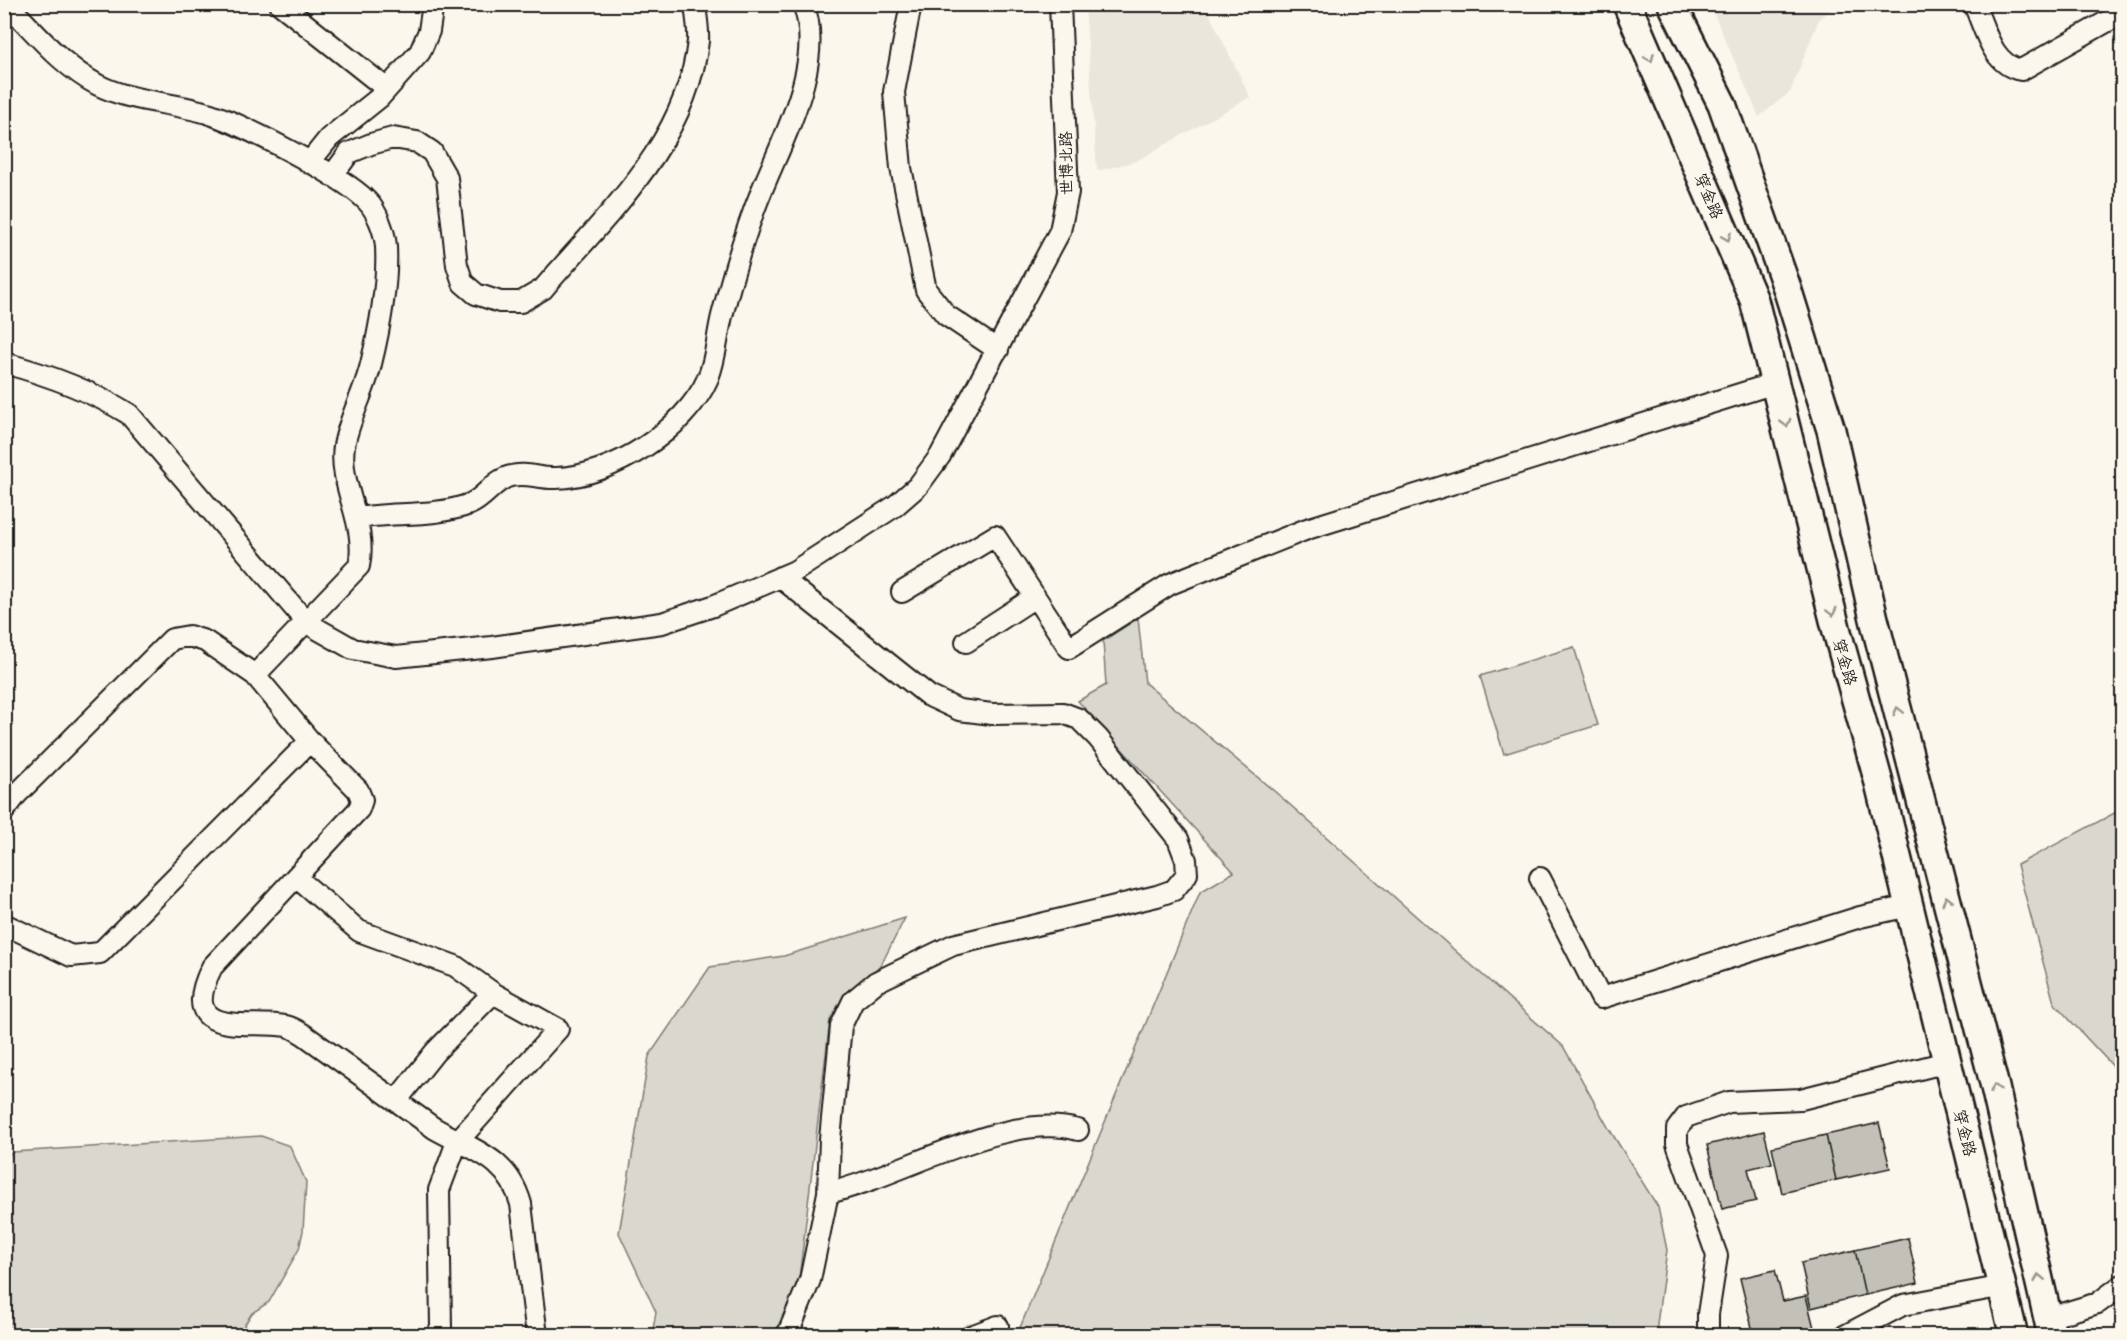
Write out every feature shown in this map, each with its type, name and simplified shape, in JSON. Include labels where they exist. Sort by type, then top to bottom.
[{"type":"main road","name":"穿金路","points":[[1626,4],[1754,300],[1836,628],[1879,783],[2004,1286],[2014,1335]]},
{"type":"main road","points":[[1672,4],[1722,104],[1787,288],[1831,430],[1874,619],[1994,1083],[2050,1327]]},
{"type":"street","points":[[7,4],[73,71],[101,87],[128,97],[201,111],[234,123],[332,176],[368,201],[380,224],[386,245],[385,282],[371,364],[344,447],[346,477],[358,518],[363,548],[359,566],[255,675]]},
{"type":"street","points":[[280,4],[387,89]]},
{"type":"street","points":[[309,163],[329,138],[387,89],[420,52],[429,31],[433,4]]},
{"type":"street","points":[[332,176],[349,153],[371,144],[393,138],[417,142],[432,153],[447,178],[457,264],[463,283],[476,294],[500,302],[521,302],[543,289],[655,157],[674,123],[691,80],[698,38],[695,4]]},
{"type":"street","points":[[358,518],[441,510],[471,504],[507,476],[522,474],[555,478],[577,475],[602,467],[650,444],[697,401],[710,375],[722,317],[746,228],[798,101],[810,53],[807,14],[803,4]]},
{"type":"street","points":[[911,4],[894,92],[902,168],[926,290],[946,315],[998,350]]},
{"type":"street","name":"世博北路","points":[[307,623],[353,649],[396,657],[662,623],[713,606],[795,571],[895,506],[918,486],[940,456],[1060,231],[1068,192],[1060,4]]},
{"type":"street","points":[[1974,4],[1999,60],[2010,68],[2022,70],[2122,13]]},
{"type":"street","points":[[4,363],[43,373],[102,397],[129,414],[307,623]]},
{"type":"street","points":[[902,591],[995,536],[1069,648],[1170,584],[1307,530],[1775,383]]},
{"type":"street","points":[[780,578],[929,696],[959,710],[992,714],[1063,713],[1079,719],[1098,738],[1178,839],[1186,860],[1187,874],[1174,890],[953,945],[876,982],[852,1001],[841,1026],[830,1139],[828,1193],[810,1280],[787,1335]]},
{"type":"street","points":[[966,642],[1035,597]]},
{"type":"street","points":[[4,811],[11,789],[172,639],[189,636],[206,641],[255,675],[310,741],[358,790],[362,800],[359,809],[212,968],[203,986],[203,1005],[209,1015],[220,1023],[235,1026],[288,1026],[321,1046],[457,1142],[484,1152],[504,1170],[516,1187],[521,1204],[537,1335]]},
{"type":"street","points":[[4,924],[71,956],[100,953],[310,741]]},
{"type":"street","points":[[297,878],[359,931],[455,966],[493,993],[558,1029],[457,1142],[439,1190],[441,1328],[436,1335]]},
{"type":"street","points":[[1540,878],[1601,998],[1860,917],[1909,906]]},
{"type":"street","points":[[396,1101],[435,1052],[493,993]]},
{"type":"street","points":[[1708,1335],[1717,1256],[1677,1144],[1677,1129],[1686,1117],[1729,1102],[1801,1099],[1947,1062]]},
{"type":"street","points":[[828,1193],[852,1188],[962,1145],[1005,1132],[1061,1125],[1078,1130]]},
{"type":"street","points":[[2050,1327],[2098,1303],[2122,1285]]},
{"type":"street","points":[[1844,1335],[1903,1305],[2004,1286]]},
{"type":"street","points":[[971,1335],[998,1326]]},
{"type":"shaded area","points":[[1085,5],[1205,5],[1250,97],[1136,161],[1097,171]]},
{"type":"shaded area","points":[[1710,5],[1836,5],[1819,19],[1790,92],[1759,117]]},
{"type":"shaded area","points":[[1138,618],[1145,683],[1280,796],[1563,1046],[1608,1127],[1658,1207],[1667,1250],[1657,1324],[1659,1335],[1017,1335],[1200,892],[1234,872],[1078,701],[1106,685],[1103,641]]},
{"type":"shaded area","points":[[1574,647],[1598,725],[1504,754],[1480,676]]},
{"type":"shaded area","points":[[2122,809],[2122,1076],[2054,1003],[2017,865]]},
{"type":"shaded area","points":[[905,918],[881,965],[847,992],[830,1020],[799,1279],[774,1335],[652,1335],[656,1312],[619,1233],[649,1056],[710,967],[784,956]]},
{"type":"shaded area","points":[[261,1136],[290,1146],[306,1182],[303,1231],[299,1249],[269,1302],[252,1313],[238,1335],[5,1335],[4,1159],[13,1152]]},
{"type":"building","points":[[1879,1123],[1890,1168],[1836,1180],[1826,1135]]},
{"type":"building","points":[[1764,1131],[1772,1163],[1748,1169],[1756,1201],[1722,1209],[1707,1145]]},
{"type":"building","points":[[1826,1135],[1836,1180],[1782,1193],[1772,1147]]},
{"type":"building","points":[[1908,1238],[1918,1283],[1865,1295],[1855,1250]]},
{"type":"building","points":[[1855,1250],[1865,1295],[1811,1308],[1801,1263]]},
{"type":"building","points":[[1775,1270],[1783,1301],[1806,1296],[1814,1328],[1782,1336],[1754,1336],[1740,1278]]}]
